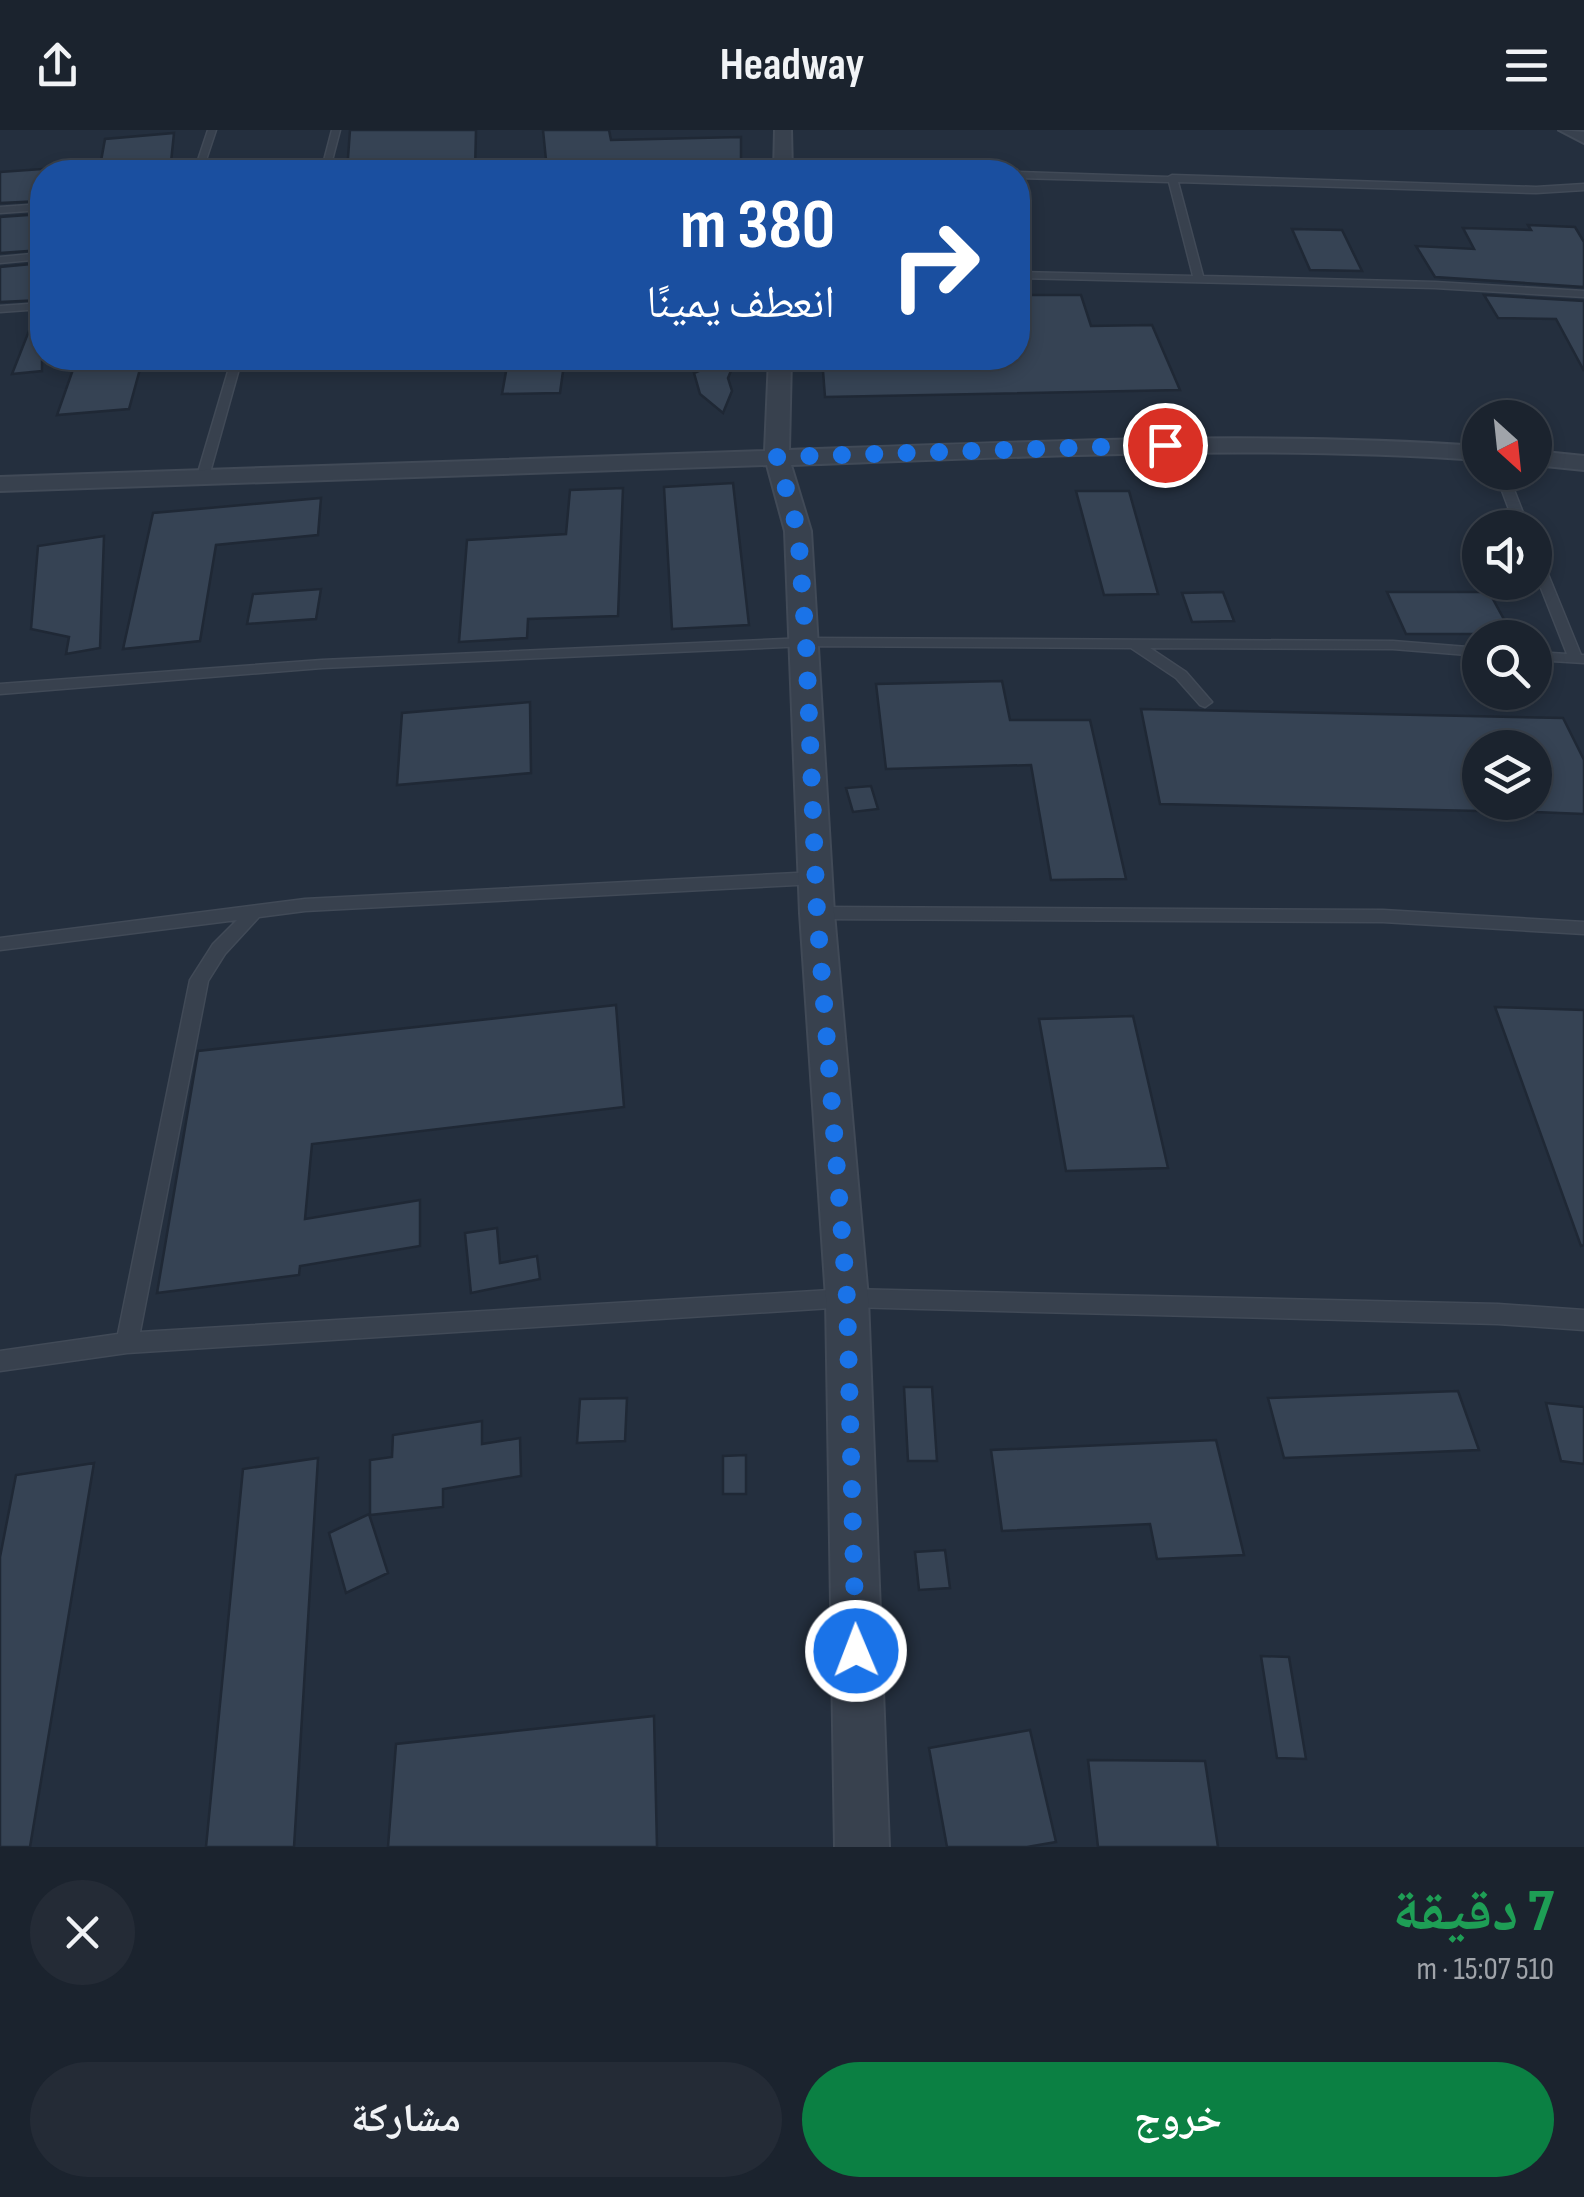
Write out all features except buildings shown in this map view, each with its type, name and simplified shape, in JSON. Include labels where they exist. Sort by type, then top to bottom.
[{"type":"street","points":[[783,130],[783,160]]},
{"type":"street","points":[[1567,130],[1584,138]]},
{"type":"street","points":[[780,370],[777,457],[798,531],[816,895],[847,1298],[862,1847]]},
{"type":"street","points":[[0,484],[1165,445],[1366,445],[1462,452]]},
{"type":"street","points":[[1552,459],[1584,462]]},
{"type":"lane","points":[[202,160],[212,130]]},
{"type":"lane","points":[[328,160],[336,130]]},
{"type":"lane","points":[[1030,175],[1536,190],[1584,187]]},
{"type":"lane","points":[[1172,178],[1198,277]]},
{"type":"lane","points":[[0,210],[30,208]]},
{"type":"lane","points":[[0,260],[30,257]]},
{"type":"lane","points":[[1030,275],[1198,277],[1584,294]]},
{"type":"lane","points":[[0,309],[30,307]]},
{"type":"lane","points":[[203,476],[234,370]]},
{"type":"lane","points":[[1552,596],[1580,659],[1552,657]]},
{"type":"lane","points":[[0,689],[342,663],[806,642],[1393,645],[1462,651]]},
{"type":"lane","points":[[1133,643],[1181,675],[1205,702]]},
{"type":"lane","points":[[0,944],[252,915],[305,905],[816,895],[1383,916],[1584,928]]},
{"type":"lane","points":[[127,1343],[199,980],[219,949],[252,915]]},
{"type":"lane","points":[[0,1362],[127,1343],[847,1298],[1498,1314],[1584,1320]]},
{"type":"route","points":[[856,1651],[847,1298],[817,913],[806,642],[798,531],[777,457],[1165,445]]}]
